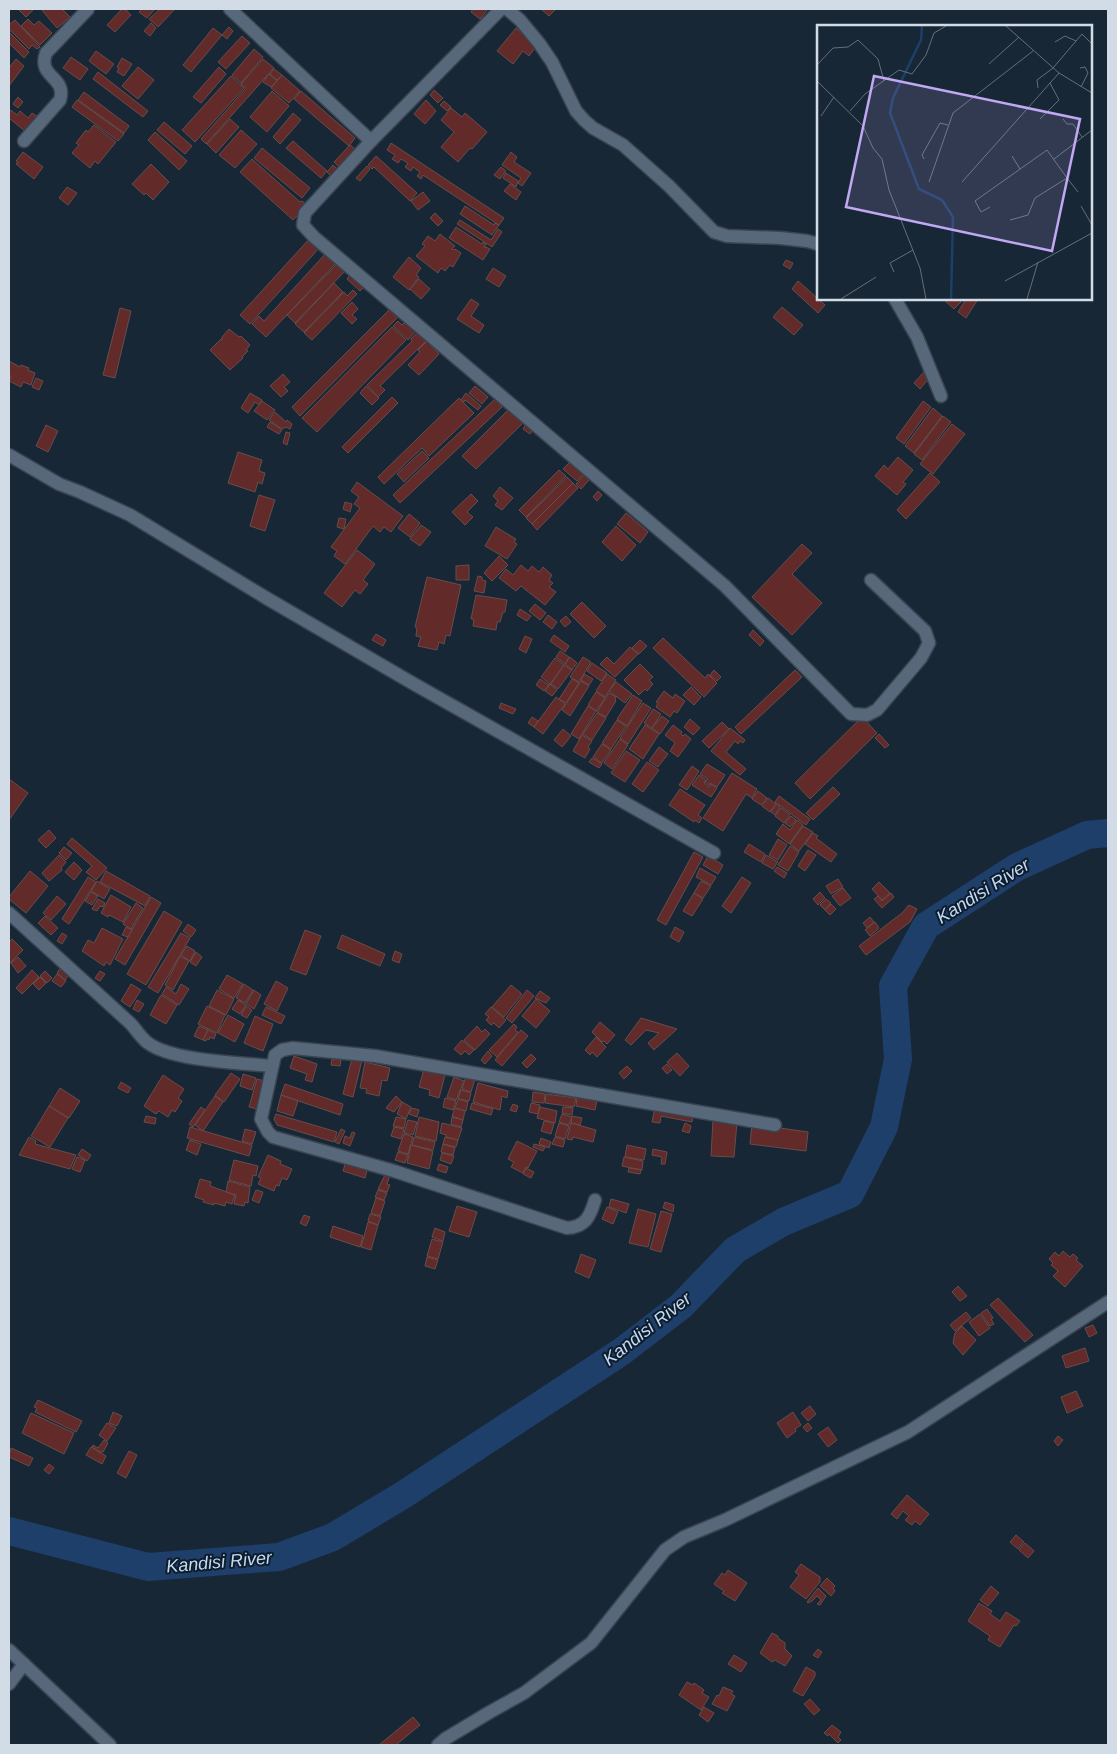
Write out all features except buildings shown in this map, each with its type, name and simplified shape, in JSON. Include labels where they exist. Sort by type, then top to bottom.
[{"type":"street","points":[[24,141],[60,100],[61,88],[44,68],[46,53],[88,9]]},
{"type":"street","points":[[230,9],[371,141]]},
{"type":"street","points":[[501,9],[371,141],[306,213],[303,225],[587,470],[725,586],[851,714],[867,715],[877,710],[921,658],[929,644],[925,631],[871,580]]},
{"type":"street","points":[[507,9],[520,20],[539,43],[552,62],[576,111],[584,120],[593,128],[623,145],[669,186],[714,232],[727,236],[780,238],[817,244]]},
{"type":"street","points":[[896,300],[917,337],[940,396]]},
{"type":"street","points":[[9,455],[59,484],[130,515],[268,600],[714,853]]},
{"type":"street","points":[[9,912],[130,1022],[148,1043],[185,1057],[272,1066]]},
{"type":"street","points":[[595,1200],[590,1216],[585,1222],[574,1228],[567,1228],[394,1171],[273,1137],[260,1119],[275,1055],[282,1050],[293,1048],[375,1056],[775,1125]]},
{"type":"street","points":[[438,1745],[445,1739],[524,1693],[590,1643],[665,1550],[684,1537],[725,1520],[908,1432],[1108,1302]]},
{"type":"street","points":[[9,1650],[110,1745]]},
{"type":"street","points":[[9,1684],[24,1664]]},
{"type":"waterway","name":"Kandisi River","points":[[9,1531],[148,1567],[279,1557],[333,1537],[403,1495],[621,1352],[681,1306],[735,1250],[783,1222],[850,1194],[884,1127],[898,1059],[893,986],[926,926],[1017,867],[1087,835],[1108,833]]}]
